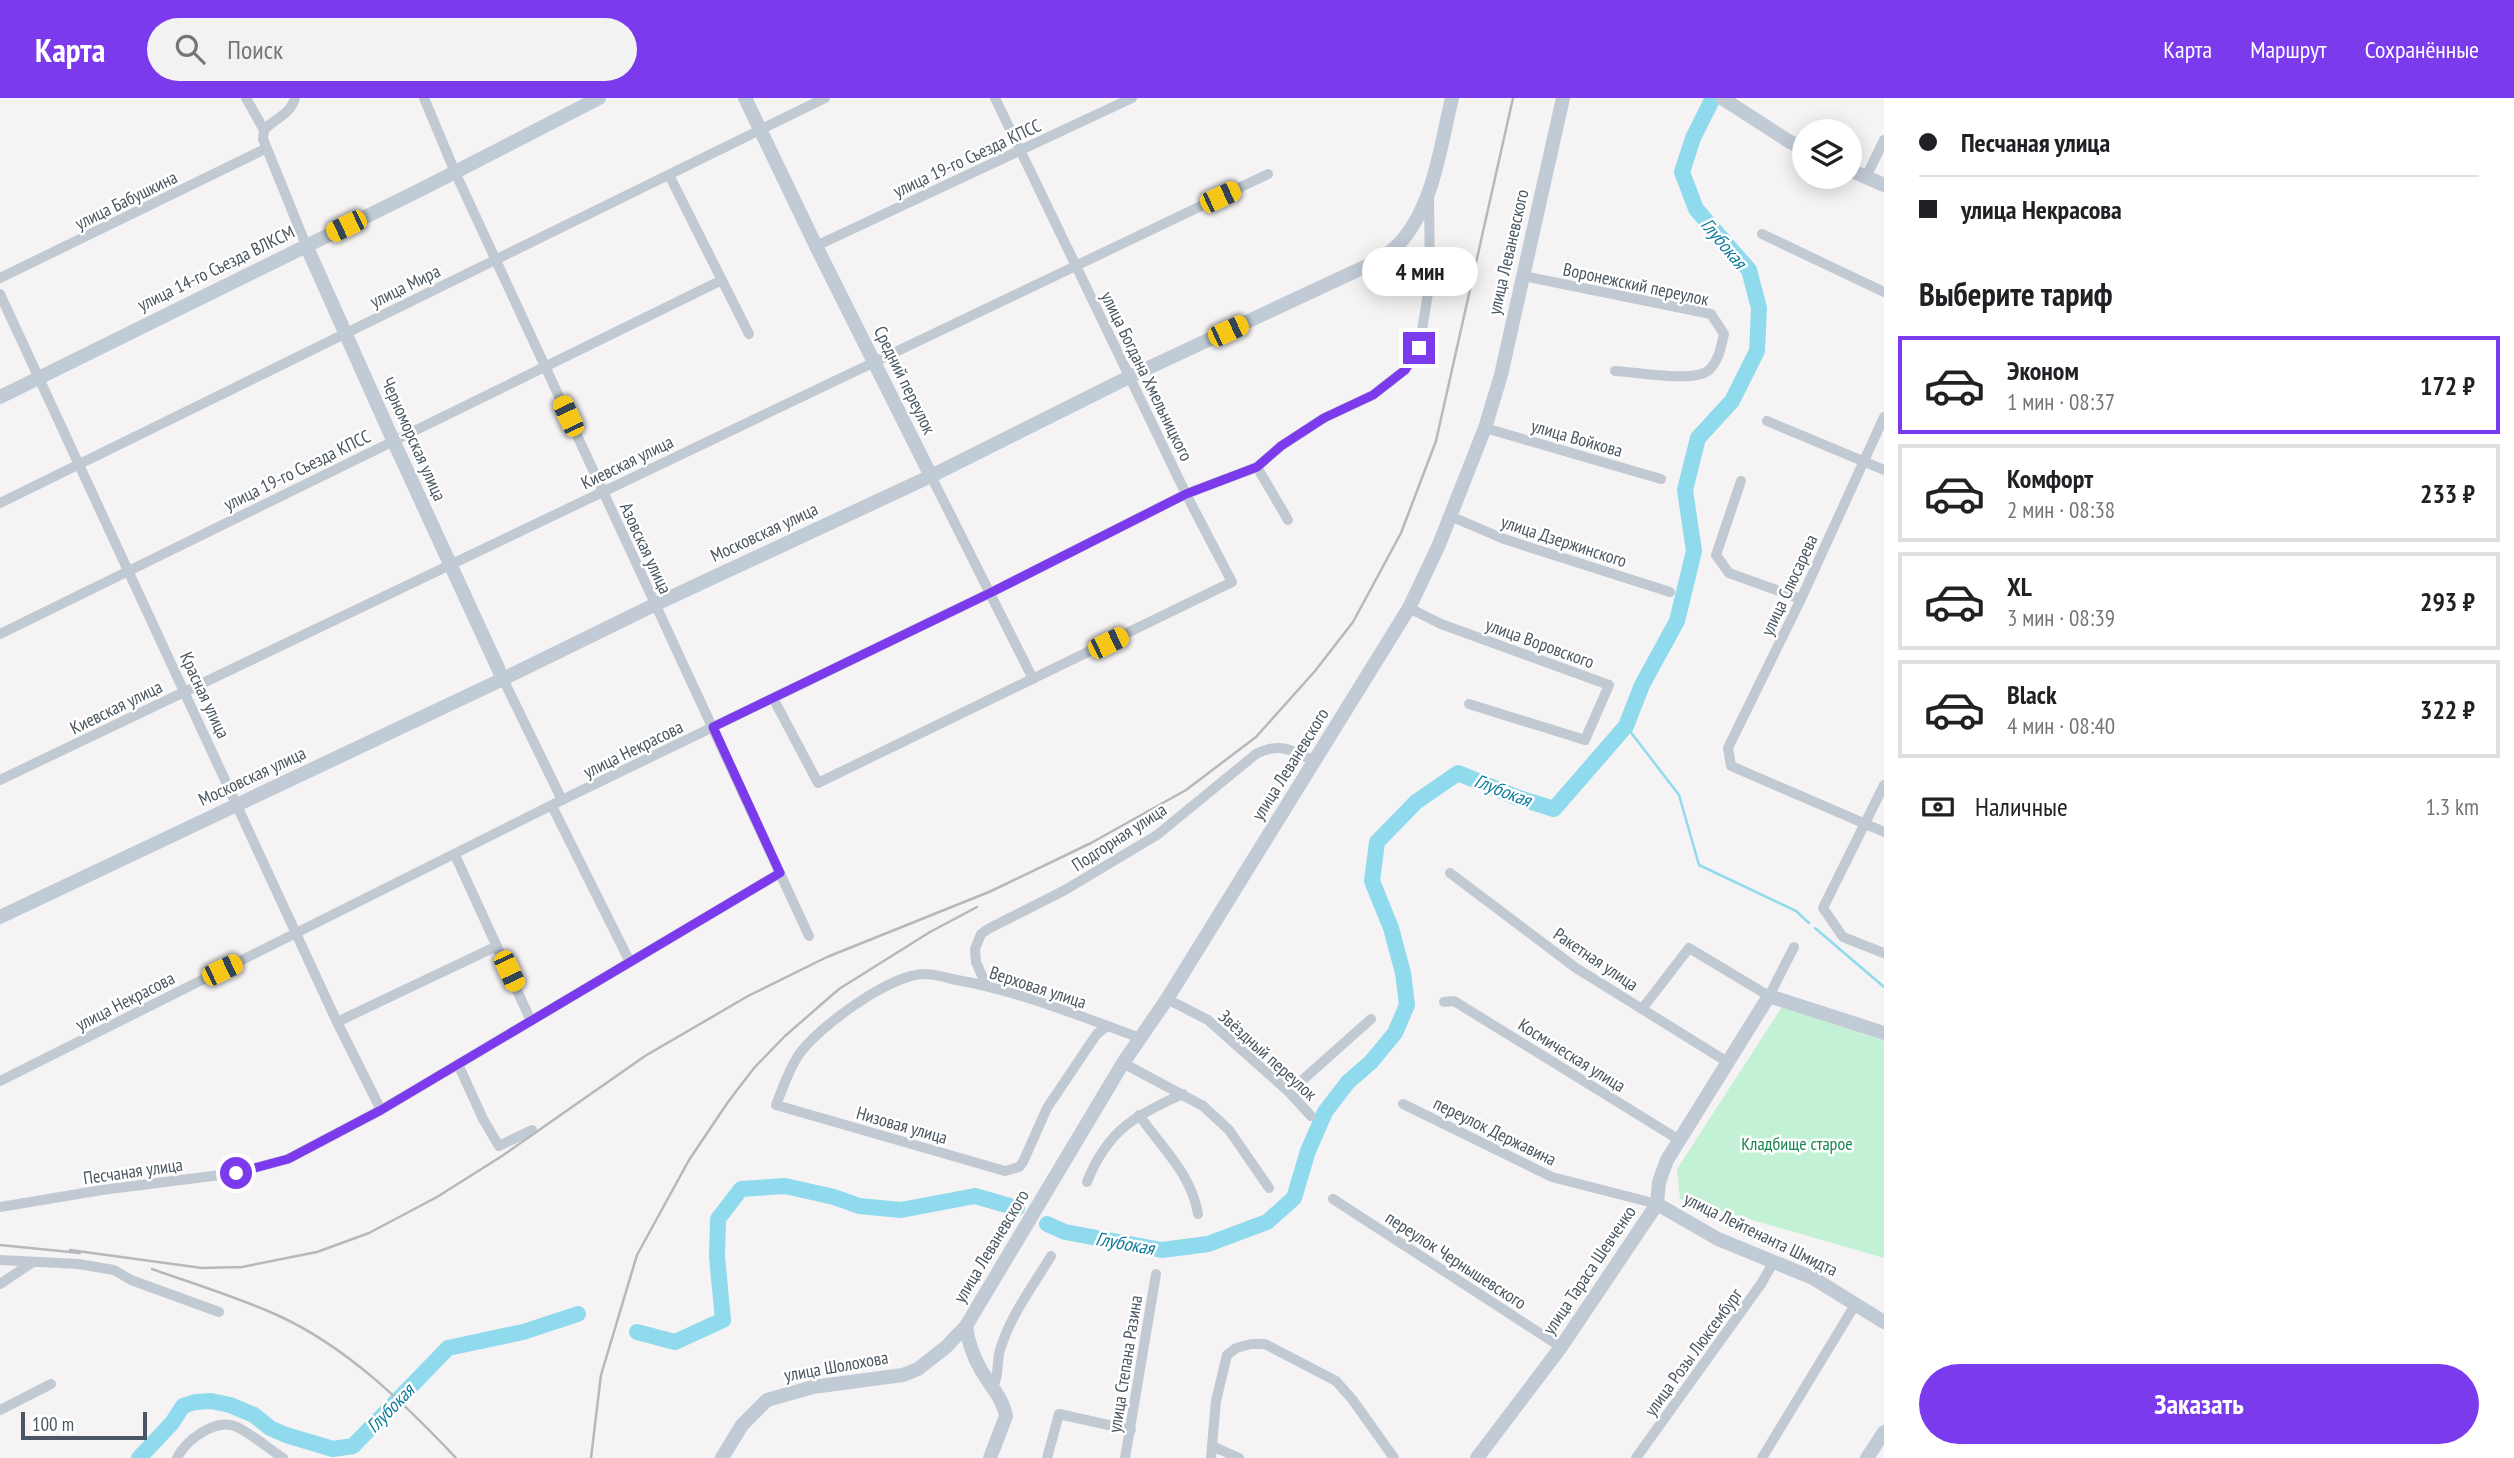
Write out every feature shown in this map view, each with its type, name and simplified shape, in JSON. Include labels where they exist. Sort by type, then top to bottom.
[{"type":"street","points":[[246,98],[264,130],[285,114],[295,98]]},
{"type":"street","name":"Азовская улица","points":[[424,98],[495,260],[810,936]]},
{"type":"street","name":"улица 14-го Съезда ВЛКСМ","points":[[0,397],[599,98]]},
{"type":"street","name":"Средний переулок","points":[[745,98],[816,246],[1033,679]]},
{"type":"street","name":"улица Мира","points":[[0,503],[825,98]]},
{"type":"street","name":"улица Богдана Хмельницкого","points":[[773,698],[818,783],[1231,582],[995,98]]},
{"type":"street","name":"улица 19-го Съезда КПСС","points":[[816,246],[1132,98]]},
{"type":"street","name":"Московская улица","points":[[0,917],[503,679],[654,604],[931,476],[1131,376],[1375,262],[1397,245],[1420,214],[1452,98]]},
{"type":"street","name":"улица Леваневского","points":[[903,1375],[929,1362],[966,1326],[1123,1063],[1167,999],[1409,608],[1429,569],[1485,428],[1500,375],[1563,98]]},
{"type":"street","points":[[1722,98],[1792,143]]},
{"type":"street","name":"Черноморская улица","points":[[264,130],[265,149],[345,333],[450,565],[562,800]]},
{"type":"street","points":[[1866,177],[1884,140]]},
{"type":"street","name":"улица Бабушкина","points":[[0,278],[265,149]]},
{"type":"street","name":"Киевская улица","points":[[0,780],[1268,174]]},
{"type":"street","points":[[669,175],[749,334]]},
{"type":"street","points":[[1862,175],[1884,185]]},
{"type":"street","name":"улица Некрасова","points":[[0,1081],[562,800],[990,593],[1186,494],[1257,467],[1281,446],[1324,418],[1373,395],[1405,370],[1419,348],[1430,281],[1429,188]]},
{"type":"street","points":[[1762,234],[1884,292]]},
{"type":"street","name":"Воронежский переулок","points":[[1523,276],[1711,314],[1724,334],[1719,355],[1708,371],[1695,377],[1615,371]]},
{"type":"street","name":"улица 19-го Съезда КПСС","points":[[0,634],[722,280]]},
{"type":"street","name":"Красная улица","points":[[0,294],[337,1022],[381,1110]]},
{"type":"street","name":"улица Слюсарева","points":[[1865,824],[1731,766],[1728,748],[1801,599],[1884,417]]},
{"type":"street","points":[[1768,421],[1884,470]]},
{"type":"street","name":"улица Войкова","points":[[1485,428],[1661,479]]},
{"type":"street","points":[[1257,467],[1288,520]]},
{"type":"street","points":[[1741,481],[1716,555],[1728,573],[1801,599]]},
{"type":"street","name":"улица Дзержинского","points":[[1450,516],[1504,540],[1670,592]]},
{"type":"street","name":"улица Воровского","points":[[1409,608],[1441,624],[1609,685],[1585,740],[1469,704]]},
{"type":"street","name":"Подгорная улица","points":[[986,985],[976,962],[975,949],[976,941],[988,929],[1065,890],[1157,835],[1266,748],[1291,749],[1314,761]]},
{"type":"street","points":[[1884,785],[1823,908],[1843,937],[1884,953]]},
{"type":"street","points":[[552,806],[630,962]]},
{"type":"street","points":[[1865,824],[1884,832]]},
{"type":"street","points":[[455,855],[531,1021]]},
{"type":"street","name":"Песчаная улица","points":[[0,1207],[102,1189],[236,1173],[288,1159],[381,1110],[780,873]]},
{"type":"street","name":"Ракетная улица","points":[[1450,873],[1576,968],[1729,1063]]},
{"type":"street","points":[[337,1022],[497,946]]},
{"type":"street","points":[[1642,1009],[1689,947],[1769,996],[1884,1033]]},
{"type":"street","name":"улица Тараса Шевченко","points":[[1477,1458],[1561,1347],[1657,1204],[1662,1172],[1769,996],[1794,947]]},
{"type":"street","name":"Верховая улица","points":[[776,1105],[799,1054],[825,1026],[875,992],[905,978],[924,974],[986,985],[1140,1038]]},
{"type":"street","name":"Звёздный переулок","points":[[1167,999],[1208,1020],[1289,1091],[1311,1116]]},
{"type":"street","name":"Космическая улица","points":[[1444,1002],[1454,1000],[1681,1141]]},
{"type":"street","points":[[1289,1091],[1371,1019]]},
{"type":"street","name":"улица Леваневского","points":[[1019,1167],[1028,1153],[1047,1108],[1097,1034],[1107,1026]]},
{"type":"street","points":[[1123,1063],[1203,1107],[1229,1130],[1269,1188]]},
{"type":"street","points":[[458,1064],[499,1146],[532,1130]]},
{"type":"street","points":[[1087,1182],[1107,1144],[1128,1122],[1183,1094]]},
{"type":"street","name":"переулок Державина","points":[[1403,1104],[1552,1177],[1657,1204]]},
{"type":"street","name":"Низовая улица","points":[[776,1105],[1005,1171],[1019,1167]]},
{"type":"street","points":[[1139,1115],[1184,1172],[1198,1214]]},
{"type":"street","name":"переулок Чернышевского","points":[[1333,1199],[1561,1347]]},
{"type":"street","name":"улица Лейтенанта Шмидта","points":[[1657,1204],[1718,1239],[1814,1278],[1884,1322]]},
{"type":"street","points":[[992,1387],[996,1380],[998,1353],[1004,1337],[1051,1256]]},
{"type":"street","points":[[0,1260],[78,1264],[114,1270],[131,1280],[219,1312]]},
{"type":"street","points":[[0,1284],[33,1262]]},
{"type":"street","name":"улица Розы Люксембург","points":[[1636,1458],[1761,1284],[1773,1263]]},
{"type":"street","name":"улица Степана Разина","points":[[1125,1458],[1156,1274]]},
{"type":"street","points":[[1762,1458],[1855,1304]]},
{"type":"street","points":[[966,1326],[974,1356],[1005,1409],[1006,1416],[990,1458]]},
{"type":"street","points":[[1211,1458],[1216,1401],[1227,1355],[1236,1348],[1265,1345],[1336,1381],[1394,1458]]},
{"type":"street","name":"улица Шолохова","points":[[722,1458],[742,1425],[767,1400],[813,1387],[903,1375]]},
{"type":"street","points":[[0,1410],[51,1384]]},
{"type":"street","points":[[1047,1458],[1059,1414],[1131,1430]]},
{"type":"street","points":[[177,1458],[194,1436],[217,1427],[234,1426],[283,1458]]},
{"type":"street","points":[[1867,1458],[1884,1432]]},
{"type":"street","points":[[1212,1446],[1240,1458]]},
{"type":"green space","name":"Кладбище старое","points":[[1782,1007],[1884,1041],[1884,1258],[1680,1199],[1677,1169]]},
{"type":"waterway","name":"Глубокая","points":[[1047,1224],[1065,1232],[1162,1250],[1208,1244],[1267,1222],[1294,1198],[1308,1151],[1325,1112],[1348,1082],[1371,1062],[1395,1033],[1407,1005],[1403,973],[1391,928],[1372,881],[1377,842],[1416,802],[1458,773],[1516,797],[1554,809],[1626,726],[1642,685],[1677,621],[1694,551],[1685,490],[1698,438],[1732,401],[1757,351],[1759,308],[1749,270],[1696,209],[1682,172],[1693,138],[1713,98]]},
{"type":"waterway","points":[[1626,726],[1679,795],[1699,865],[1796,911],[1809,923]]},
{"type":"waterway","points":[[1815,928],[1884,987]]},
{"type":"waterway","name":"Глубокая","points":[[637,1332],[675,1342],[723,1320],[717,1257],[718,1219],[741,1189],[785,1186],[834,1197],[859,1206],[901,1210],[975,1196],[1017,1208]]},
{"type":"waterway","name":"Глубокая","points":[[139,1458],[172,1423],[183,1406],[211,1401],[254,1415],[270,1428],[286,1435],[333,1449],[353,1446],[448,1348],[523,1332],[578,1314]]},
{"type":"railway","points":[[70,1250],[202,1268],[242,1267],[317,1252],[369,1233],[437,1197],[502,1156],[645,1056],[748,996],[827,957],[989,892],[1091,843],[1186,790],[1256,737],[1315,671],[1353,622],[1401,533],[1436,441],[1513,98]]},
{"type":"railway","points":[[591,1458],[601,1375],[637,1255],[689,1160],[728,1102],[754,1068],[785,1036],[839,989],[930,932],[977,907]]},
{"type":"railway","points":[[0,1245],[80,1253]]},
{"type":"railway","points":[[152,1269],[262,1308],[327,1343],[395,1397],[456,1458]]},
{"type":"route","points":[[236,1173],[288,1159],[381,1110],[780,873],[713,727],[990,593],[1186,494],[1257,467],[1281,446],[1324,418],[1373,395],[1405,370],[1419,348]]}]
